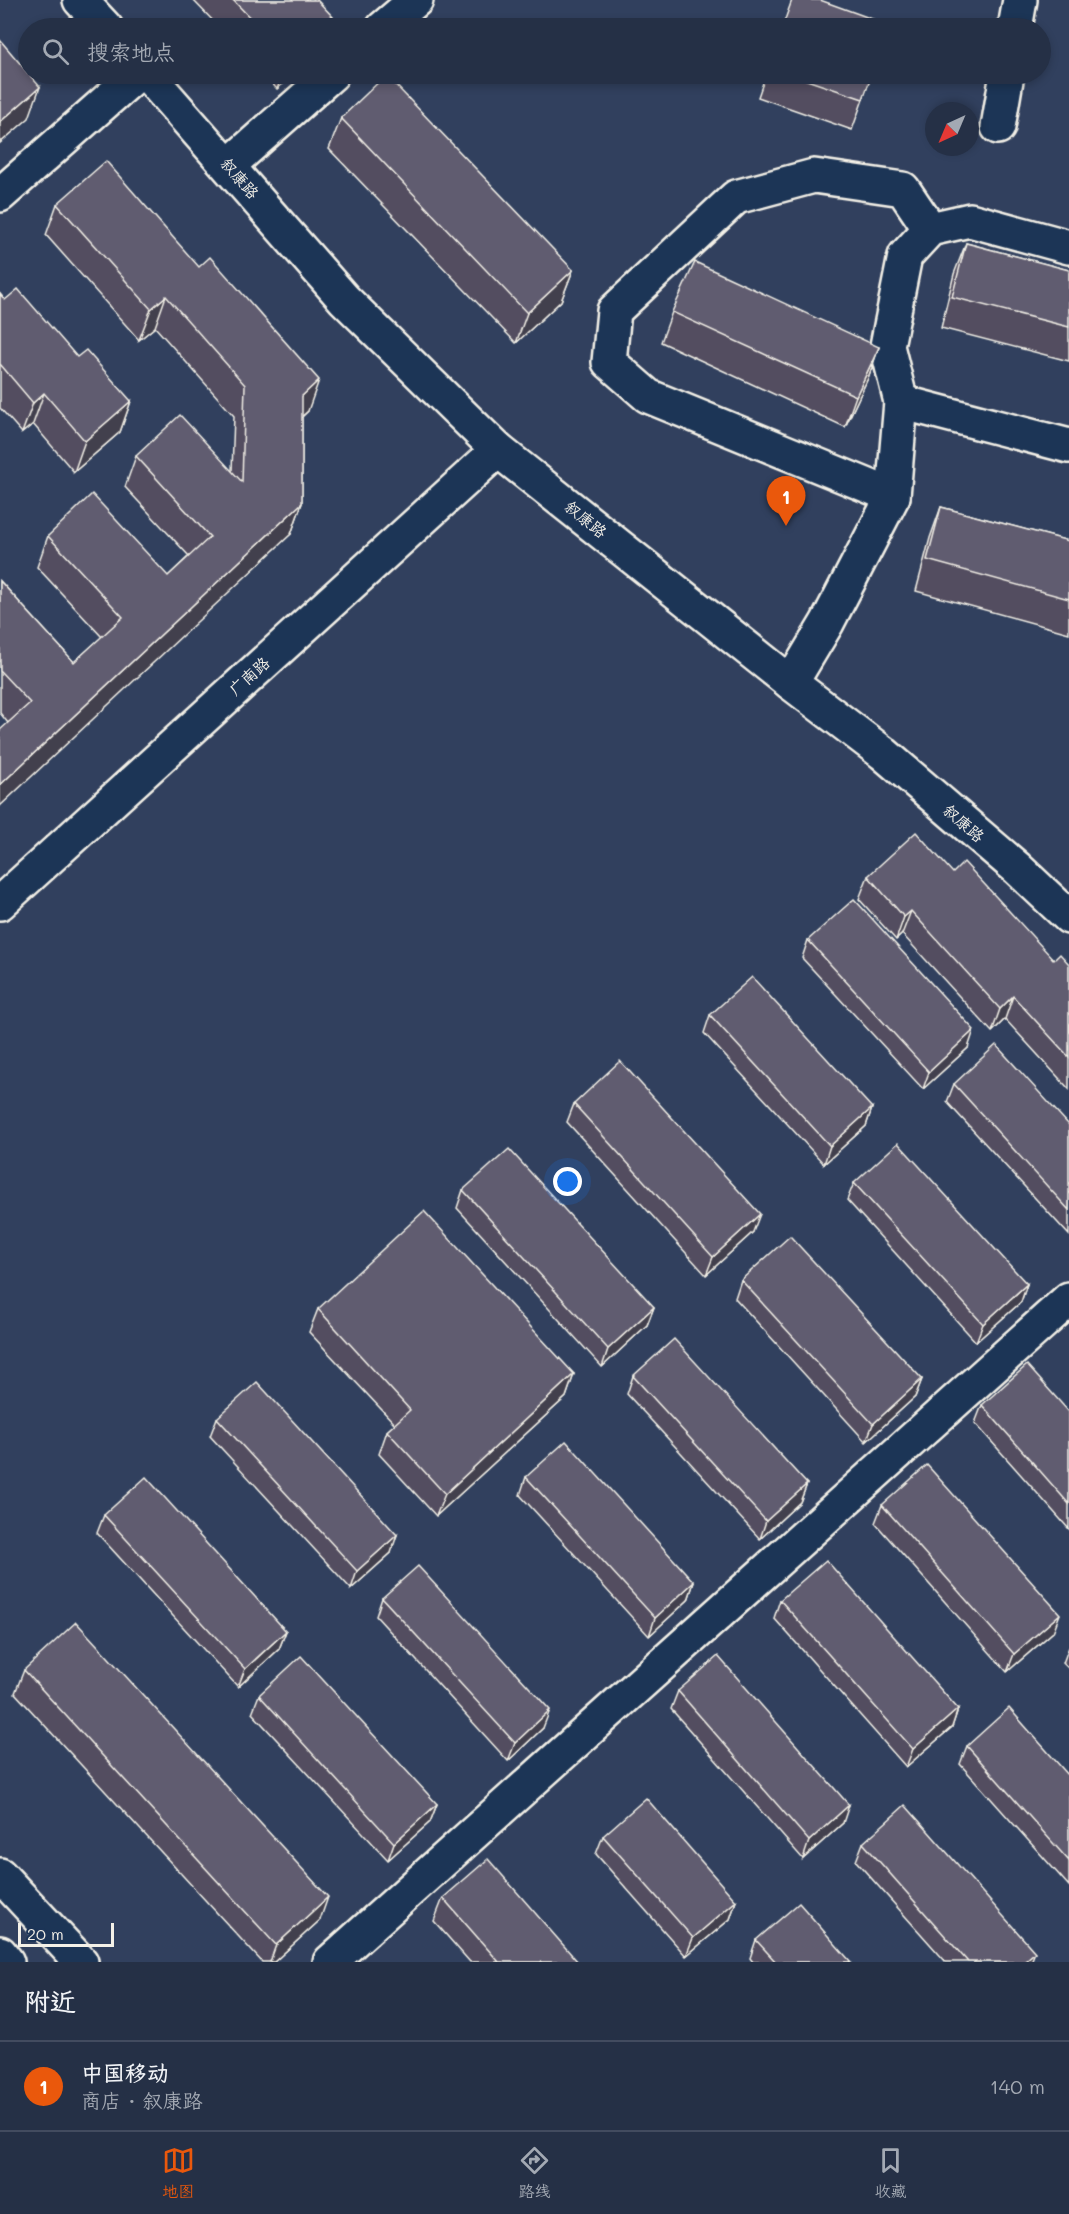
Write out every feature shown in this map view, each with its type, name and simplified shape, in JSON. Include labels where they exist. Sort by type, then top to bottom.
[{"type":"street","points":[[80,0],[97,18]]},
{"type":"street","points":[[395,18],[416,0]]},
{"type":"street","points":[[1017,18],[1020,0]]},
{"type":"street","points":[[0,195],[126,84]]},
{"type":"street","name":"叙康路","points":[[156,84],[344,299],[498,450],[791,683],[883,753],[1017,868],[1069,917]]},
{"type":"street","points":[[229,165],[321,84]]},
{"type":"street","points":[[998,128],[1005,84]]},
{"type":"street","points":[[893,496],[648,396],[609,362],[614,311],[736,197],[814,176],[903,189],[930,229]]},
{"type":"street","points":[[791,683],[827,623],[893,496],[901,402],[887,346],[905,256],[930,229],[970,220],[1069,247]]},
{"type":"street","points":[[901,402],[1069,446]]},
{"type":"street","name":"广南路","points":[[0,903],[498,450]]},
{"type":"street","points":[[330,1962],[1069,1299]]},
{"type":"street","points":[[0,1875],[77,1961]]},
{"type":"street","points":[[0,1953],[7,1962]]},
{"type":"building","points":[[233,0],[317,0],[333,17],[332,18],[250,18]]},
{"type":"building","points":[[792,0],[820,0],[870,18],[786,18]]},
{"type":"building","points":[[0,40],[18,61],[18,84],[37,84],[40,87],[0,122]]},
{"type":"building","points":[[377,84],[395,84],[573,270],[527,313],[341,118]]},
{"type":"building","points":[[819,84],[868,84],[863,99]]},
{"type":"building","points":[[106,161],[199,267],[210,257],[319,380],[302,396],[302,503],[0,785],[0,730],[30,703],[0,671],[0,581],[74,662],[123,617],[48,536],[92,494],[168,576],[210,537],[136,456],[180,415],[242,482],[245,385],[166,296],[151,309],[57,204]]},
{"type":"building","points":[[966,243],[1069,270],[1069,327],[952,297]]},
{"type":"building","points":[[695,262],[879,347],[856,396],[672,312]]},
{"type":"building","points":[[18,289],[77,357],[86,350],[131,401],[85,441],[44,393],[33,403],[0,364],[0,294],[5,300]]},
{"type":"building","points":[[941,507],[1069,541],[1069,599],[927,560]]},
{"type":"building","points":[[916,832],[953,873],[964,862],[1054,960],[1060,954],[1069,964],[1069,1057],[1013,996],[1000,1009],[911,911],[904,917],[868,876]]},
{"type":"building","points":[[854,899],[974,1030],[929,1072],[808,940]]},
{"type":"building","points":[[752,977],[872,1108],[830,1146],[710,1015]]},
{"type":"building","points":[[996,1045],[1069,1125],[1069,1210],[954,1084]]},
{"type":"building","points":[[620,1061],[760,1214],[713,1257],[574,1104]]},
{"type":"building","points":[[898,1143],[1027,1284],[983,1324],[854,1183]]},
{"type":"building","points":[[509,1149],[654,1307],[608,1349],[463,1190]]},
{"type":"building","points":[[424,1211],[574,1374],[445,1494],[387,1431],[410,1410],[318,1309]]},
{"type":"building","points":[[790,1236],[922,1379],[873,1424],[741,1280]]},
{"type":"building","points":[[674,1339],[807,1484],[766,1521],[633,1376]]},
{"type":"building","points":[[1027,1365],[1069,1412],[1069,1504],[982,1405]]},
{"type":"building","points":[[257,1382],[397,1535],[357,1571],[217,1418]]},
{"type":"building","points":[[566,1441],[694,1582],[655,1618],[526,1477]]},
{"type":"building","points":[[927,1465],[1060,1614],[1014,1654],[882,1505]]},
{"type":"building","points":[[146,1477],[286,1631],[245,1669],[104,1515]]},
{"type":"building","points":[[826,1560],[958,1709],[913,1749],[780,1600]]},
{"type":"building","points":[[418,1566],[550,1710],[515,1743],[382,1598]]},
{"type":"building","points":[[76,1622],[328,1897],[276,1945],[24,1670]]},
{"type":"building","points":[[301,1656],[437,1804],[394,1843],[259,1695]]},
{"type":"building","points":[[718,1656],[849,1805],[809,1841],[678,1691]]},
{"type":"building","points":[[1009,1708],[1069,1776],[1069,1861],[967,1746]]},
{"type":"building","points":[[646,1798],[736,1901],[693,1938],[603,1836]]},
{"type":"building","points":[[905,1805],[1035,1952],[1024,1962],[968,1962],[863,1843]]},
{"type":"building","points":[[488,1859],[578,1962],[499,1962],[443,1898]]},
{"type":"building","points":[[799,1903],[851,1962],[776,1962],[756,1940]]},
{"type":"place","name":"中国移动","points":[[786,526]]}]
